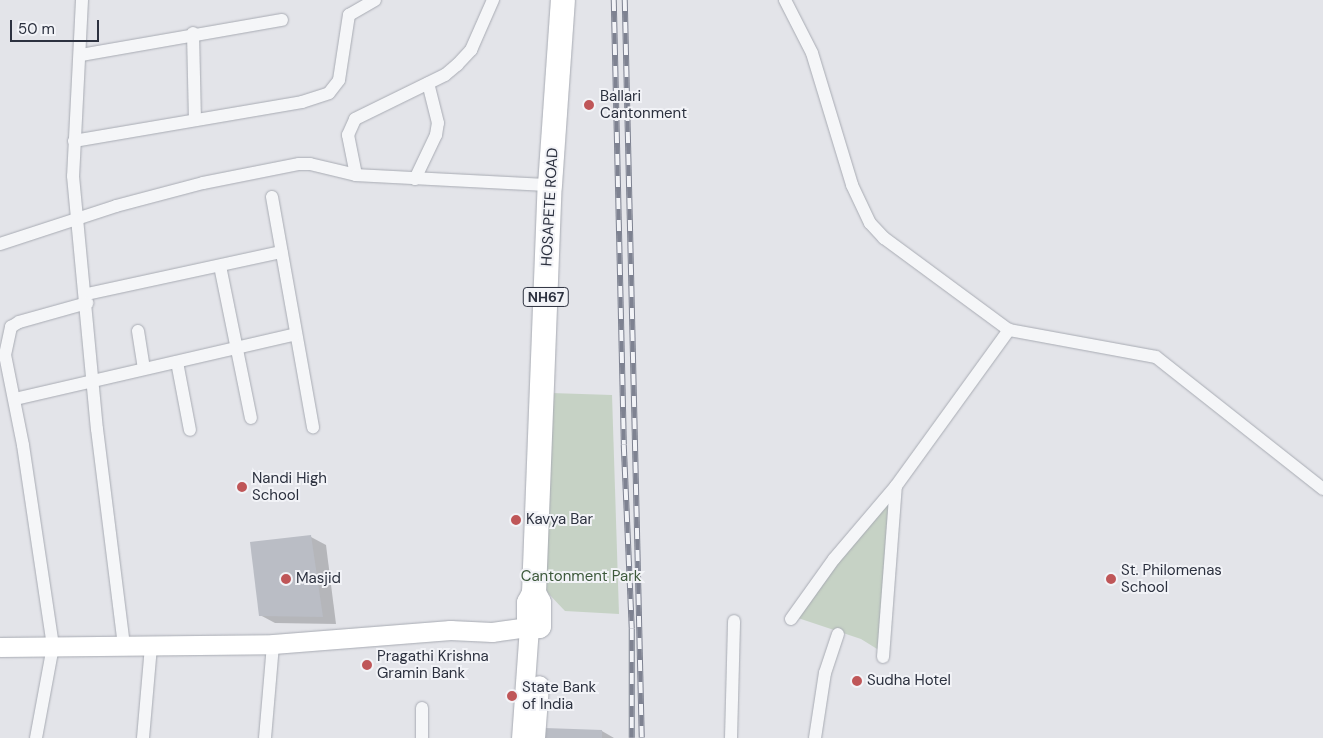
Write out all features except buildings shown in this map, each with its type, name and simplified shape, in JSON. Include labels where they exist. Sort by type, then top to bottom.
[{"type":"highway","name":"HOSAPETE ROAD","points":[[534,626],[539,603],[534,593],[550,185],[563,0]]},
{"type":"street","points":[[82,0],[81,55],[74,141],[76,220],[87,299],[92,381],[124,647]]},
{"type":"street","points":[[74,141],[302,102],[329,93],[339,80],[349,15],[375,0]]},
{"type":"street","points":[[356,175],[348,135],[355,119],[445,75],[471,50],[493,0]]},
{"type":"street","points":[[786,0],[812,53],[852,184],[870,223],[884,238],[1009,330],[1156,357],[1323,488]]},
{"type":"street","points":[[81,55],[193,33],[282,20]]},
{"type":"street","points":[[193,33],[195,120]]},
{"type":"street","points":[[415,179],[437,129],[434,102],[428,83]]},
{"type":"street","points":[[0,244],[203,183],[299,164],[310,164],[356,175],[550,185]]},
{"type":"street","points":[[272,197],[313,427]]},
{"type":"street","points":[[36,738],[53,646],[15,400],[3,355],[11,327],[18,322],[87,299],[282,252]]},
{"type":"street","points":[[220,266],[251,418]]},
{"type":"street","points":[[791,619],[834,559],[896,486],[1009,330]]},
{"type":"street","points":[[138,331],[144,369]]},
{"type":"street","points":[[15,400],[296,334]]},
{"type":"street","points":[[178,362],[190,430]]},
{"type":"street","points":[[883,657],[896,486]]},
{"type":"street","points":[[731,738],[734,621]]},
{"type":"street","points":[[0,647],[151,647],[273,644],[450,630],[492,632],[534,626]]},
{"type":"street","points":[[521,738],[534,626]]},
{"type":"street","points":[[534,626],[535,738]]},
{"type":"street","points":[[815,738],[825,673],[838,634]]},
{"type":"street","points":[[265,738],[273,644]]},
{"type":"street","points":[[143,738],[151,647]]},
{"type":"street","points":[[422,708],[422,738]]},
{"type":"green space","name":"Cantonment Park","points":[[551,393],[612,395],[619,614],[565,611],[545,590]]},
{"type":"green space","points":[[891,495],[882,652],[861,639],[795,617]]},
{"type":"railway","points":[[614,0],[624,445],[632,629],[632,738]]},
{"type":"railway","points":[[625,0],[642,738]]},
{"type":"place","name":"Ballari Cantonment","points":[[589,105]]},
{"type":"place","name":"Nandi High School","points":[[242,487]]},
{"type":"place","name":"Kavya Bar","points":[[516,520]]},
{"type":"place","name":"Masjid","points":[[286,579]]},
{"type":"place","name":"St. Philomenas School","points":[[1111,579]]},
{"type":"place","name":"Pragathi Krishna Gramin Bank","points":[[367,665]]},
{"type":"place","name":"Sudha Hotel","points":[[857,681]]},
{"type":"place","name":"State Bank of India","points":[[512,696]]}]
